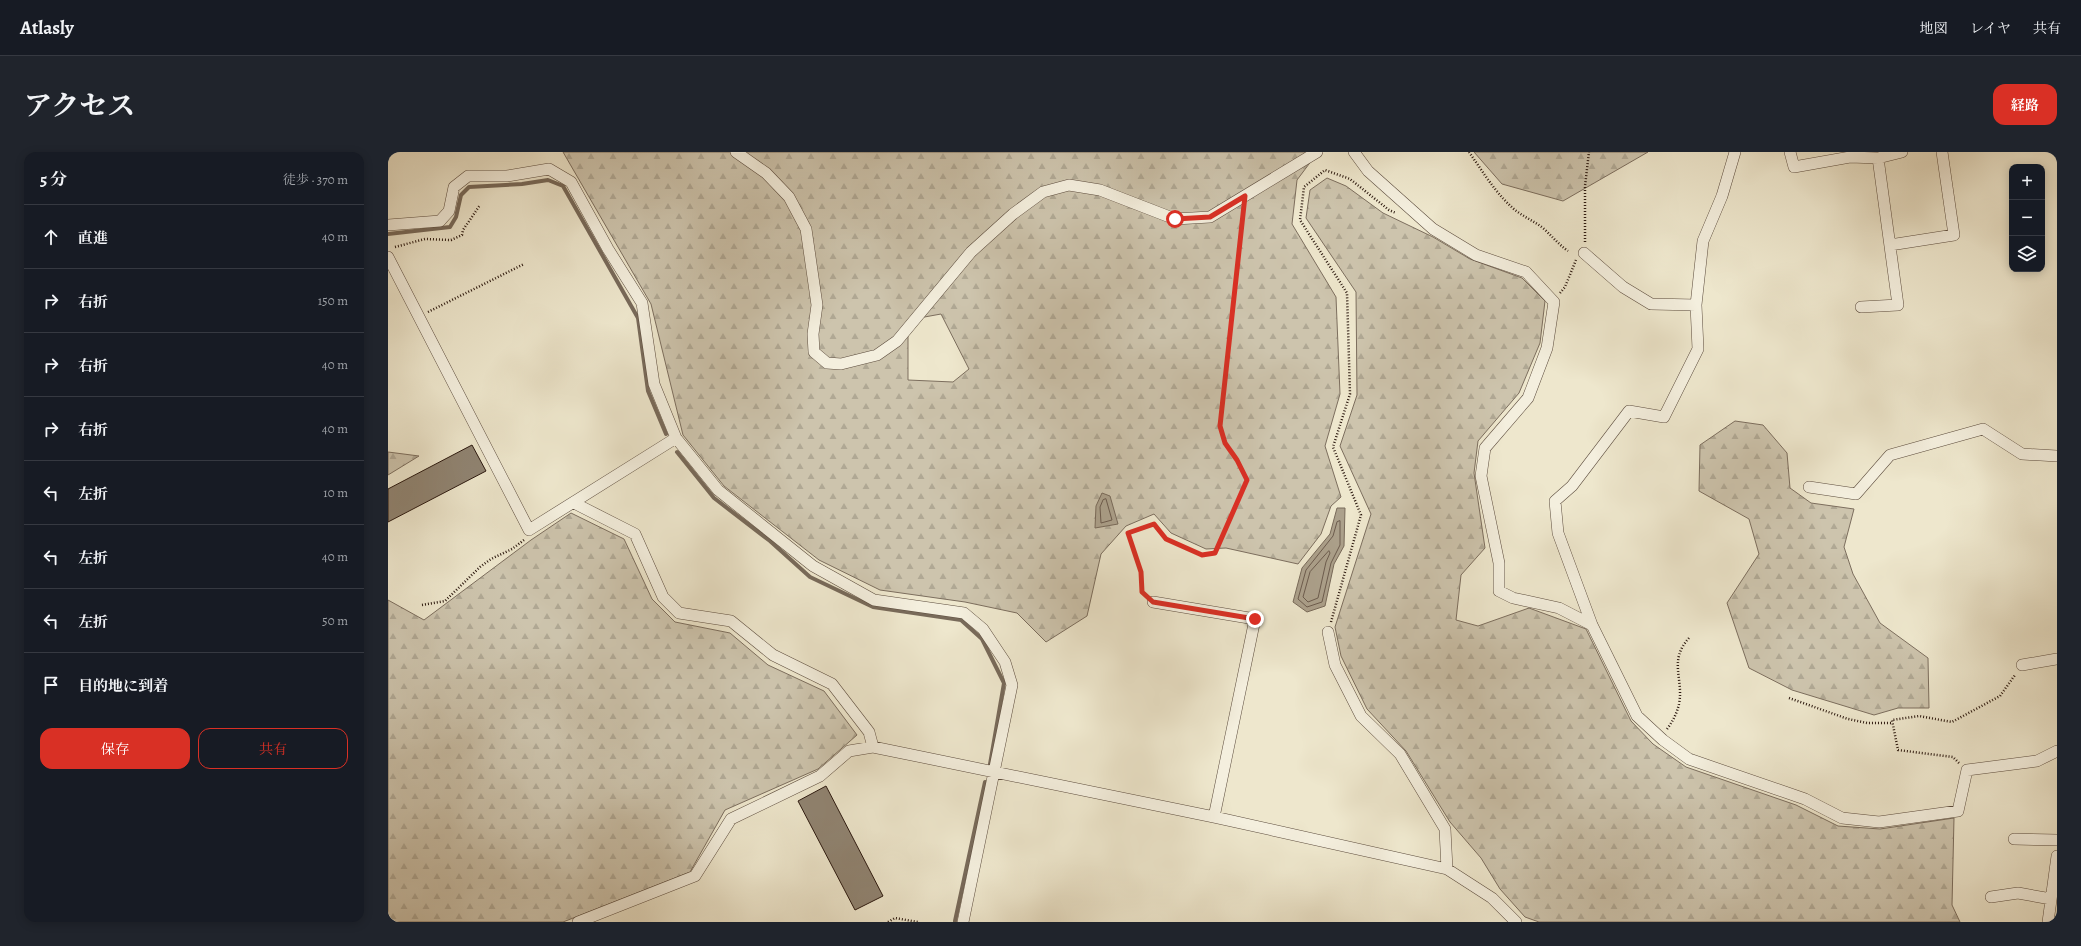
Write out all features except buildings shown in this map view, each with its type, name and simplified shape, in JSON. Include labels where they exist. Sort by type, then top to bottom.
[{"type":"street","points":[[736,152],[766,173],[789,198],[806,229],[817,305],[813,334],[814,352],[827,363],[842,364],[878,355],[897,341],[971,252],[1013,214],[1043,192],[1069,185],[1100,190],[1175,219],[1210,217],[1317,152]]},
{"type":"street","points":[[1354,152],[1368,171],[1433,230],[1476,256],[1526,272],[1554,302],[1547,348],[1528,398],[1485,448],[1481,476],[1499,563],[1499,591],[1513,598],[1559,608],[1592,625]]},
{"type":"street","points":[[1735,152],[1722,196],[1704,241],[1696,305],[1698,349],[1664,417],[1629,411],[1572,486],[1555,501],[1558,533],[1592,625],[1637,716],[1661,738],[1689,759],[1805,799],[1842,818],[1879,822],[1958,811],[1966,770],[2037,761],[2057,751]]},
{"type":"street","points":[[1790,152],[1794,167],[1850,154],[1878,158],[1902,152]]},
{"type":"street","points":[[1890,245],[1954,235],[1942,152]]},
{"type":"street","points":[[1861,307],[1898,305],[1878,158]]},
{"type":"street","points":[[388,225],[440,220],[449,211],[454,187],[468,176],[507,176],[549,169],[571,182],[608,249],[642,303],[654,384],[676,438],[718,490],[813,566],[874,600],[964,614],[983,629],[1005,662],[1012,685],[963,922]]},
{"type":"street","points":[[1584,253],[1623,287],[1651,304],[1696,305]]},
{"type":"street","points":[[388,257],[529,530],[676,438]]},
{"type":"street","points":[[1809,487],[1856,494],[1890,455],[1983,429],[2022,454],[2057,456]]},
{"type":"street","points":[[574,503],[635,534],[663,597],[679,613],[732,621],[773,655],[832,684],[869,732],[873,747]]},
{"type":"street","points":[[1153,602],[1255,619],[1214,817]]},
{"type":"street","points":[[1328,632],[1335,665],[1361,716],[1400,754],[1445,828],[1447,869]]},
{"type":"street","points":[[2022,665],[2057,659]]},
{"type":"street","points":[[578,922],[695,876],[731,819],[820,776],[849,751],[873,747],[1214,817],[1447,869],[1492,898],[1516,922]]},
{"type":"street","points":[[2014,839],[2057,840]]},
{"type":"street","points":[[2048,922],[2057,856]]},
{"type":"street","points":[[1991,897],[2018,893],[2051,899]]},
{"type":"path","points":[[1469,152],[1495,189],[1515,210],[1533,220],[1547,231],[1554,241],[1568,251]]},
{"type":"path","points":[[1554,302],[1565,287],[1568,275],[1578,256],[1584,253],[1585,186],[1589,152]]},
{"type":"path","points":[[1328,632],[1360,515],[1333,446],[1350,394],[1347,293],[1300,220],[1304,187],[1326,170],[1350,179],[1389,210],[1402,216]]},
{"type":"path","points":[[1153,602],[1142,592],[1141,572],[1128,533],[1154,524],[1166,539],[1202,555],[1215,553],[1247,480],[1237,460],[1225,443],[1220,426],[1245,196]]},
{"type":"path","points":[[419,317],[524,264]]},
{"type":"path","points":[[422,605],[445,601],[480,567],[520,544],[527,537],[529,530]]},
{"type":"path","points":[[1661,738],[1672,722],[1679,702],[1676,664],[1682,646],[1688,638]]},
{"type":"path","points":[[1789,698],[1848,719],[1867,723],[1892,723],[1892,720],[1919,716],[1952,722],[2000,696],[2022,665]]},
{"type":"path","points":[[1892,723],[1898,750],[1953,757],[1966,770]]},
{"type":"path","points":[[888,922],[895,918],[918,922]]},
{"type":"green space","points":[[563,152],[1318,152],[1297,180],[1292,224],[1336,297],[1340,394],[1325,446],[1341,497],[1331,506],[1321,534],[1298,564],[1226,548],[1206,549],[1171,533],[1154,514],[1126,526],[1101,554],[1087,616],[1046,642],[1017,613],[965,602],[880,590],[819,560],[724,486],[683,435],[651,304]],"holes":[[[941,314],[969,369],[953,382],[908,380],[908,320]]]},
{"type":"green space","points":[[1474,152],[1648,152],[1563,201],[1502,184]]},
{"type":"green space","points":[[1327,178],[1346,186],[1383,213],[1433,237],[1470,259],[1522,278],[1545,301],[1540,343],[1519,393],[1478,441],[1474,473],[1485,548],[1461,575],[1456,620],[1478,626],[1529,608],[1586,629],[1631,721],[1653,744],[1686,767],[1796,805],[1838,826],[1880,829],[1954,818],[1952,905],[1960,922],[1539,922],[1525,917],[1500,889],[1481,858],[1450,822],[1406,751],[1367,709],[1341,656],[1335,627],[1371,514],[1340,446],[1357,395],[1356,292],[1306,218],[1310,190]]},
{"type":"green space","points":[[1735,421],[1763,425],[1787,453],[1790,488],[1811,503],[1854,509],[1844,547],[1853,574],[1880,623],[1928,658],[1929,708],[1898,708],[1874,715],[1792,690],[1749,668],[1727,603],[1759,554],[1749,519],[1699,491],[1700,445]]},
{"type":"green space","points":[[388,452],[419,456],[388,475]]},
{"type":"green space","points":[[571,513],[624,539],[652,599],[675,622],[730,633],[768,665],[824,691],[857,735],[818,769],[725,810],[690,872],[563,922],[388,922],[388,600],[424,620],[531,540]]},
{"type":"water","points":[[1102,493],[1110,496],[1118,524],[1095,528],[1096,506]]},
{"type":"water","points":[[1337,508],[1345,508],[1344,546],[1334,564],[1325,606],[1307,612],[1293,602],[1302,568],[1330,534]]},
{"type":"waterway","points":[[388,234],[450,227],[456,217],[461,195],[469,187],[522,184],[548,180],[563,186],[638,318],[648,391],[666,434]]},
{"type":"waterway","points":[[677,452],[714,498],[770,541],[810,577],[873,607],[961,620],[982,639],[1004,683],[990,764]]},
{"type":"waterway","points":[[955,921],[985,782]]},
{"type":"route","points":[[1175,219],[1210,217],[1245,196],[1220,426],[1225,443],[1237,460],[1247,480],[1215,553],[1202,555],[1166,539],[1154,524],[1128,533],[1141,572],[1142,592],[1153,602],[1255,619]]}]
